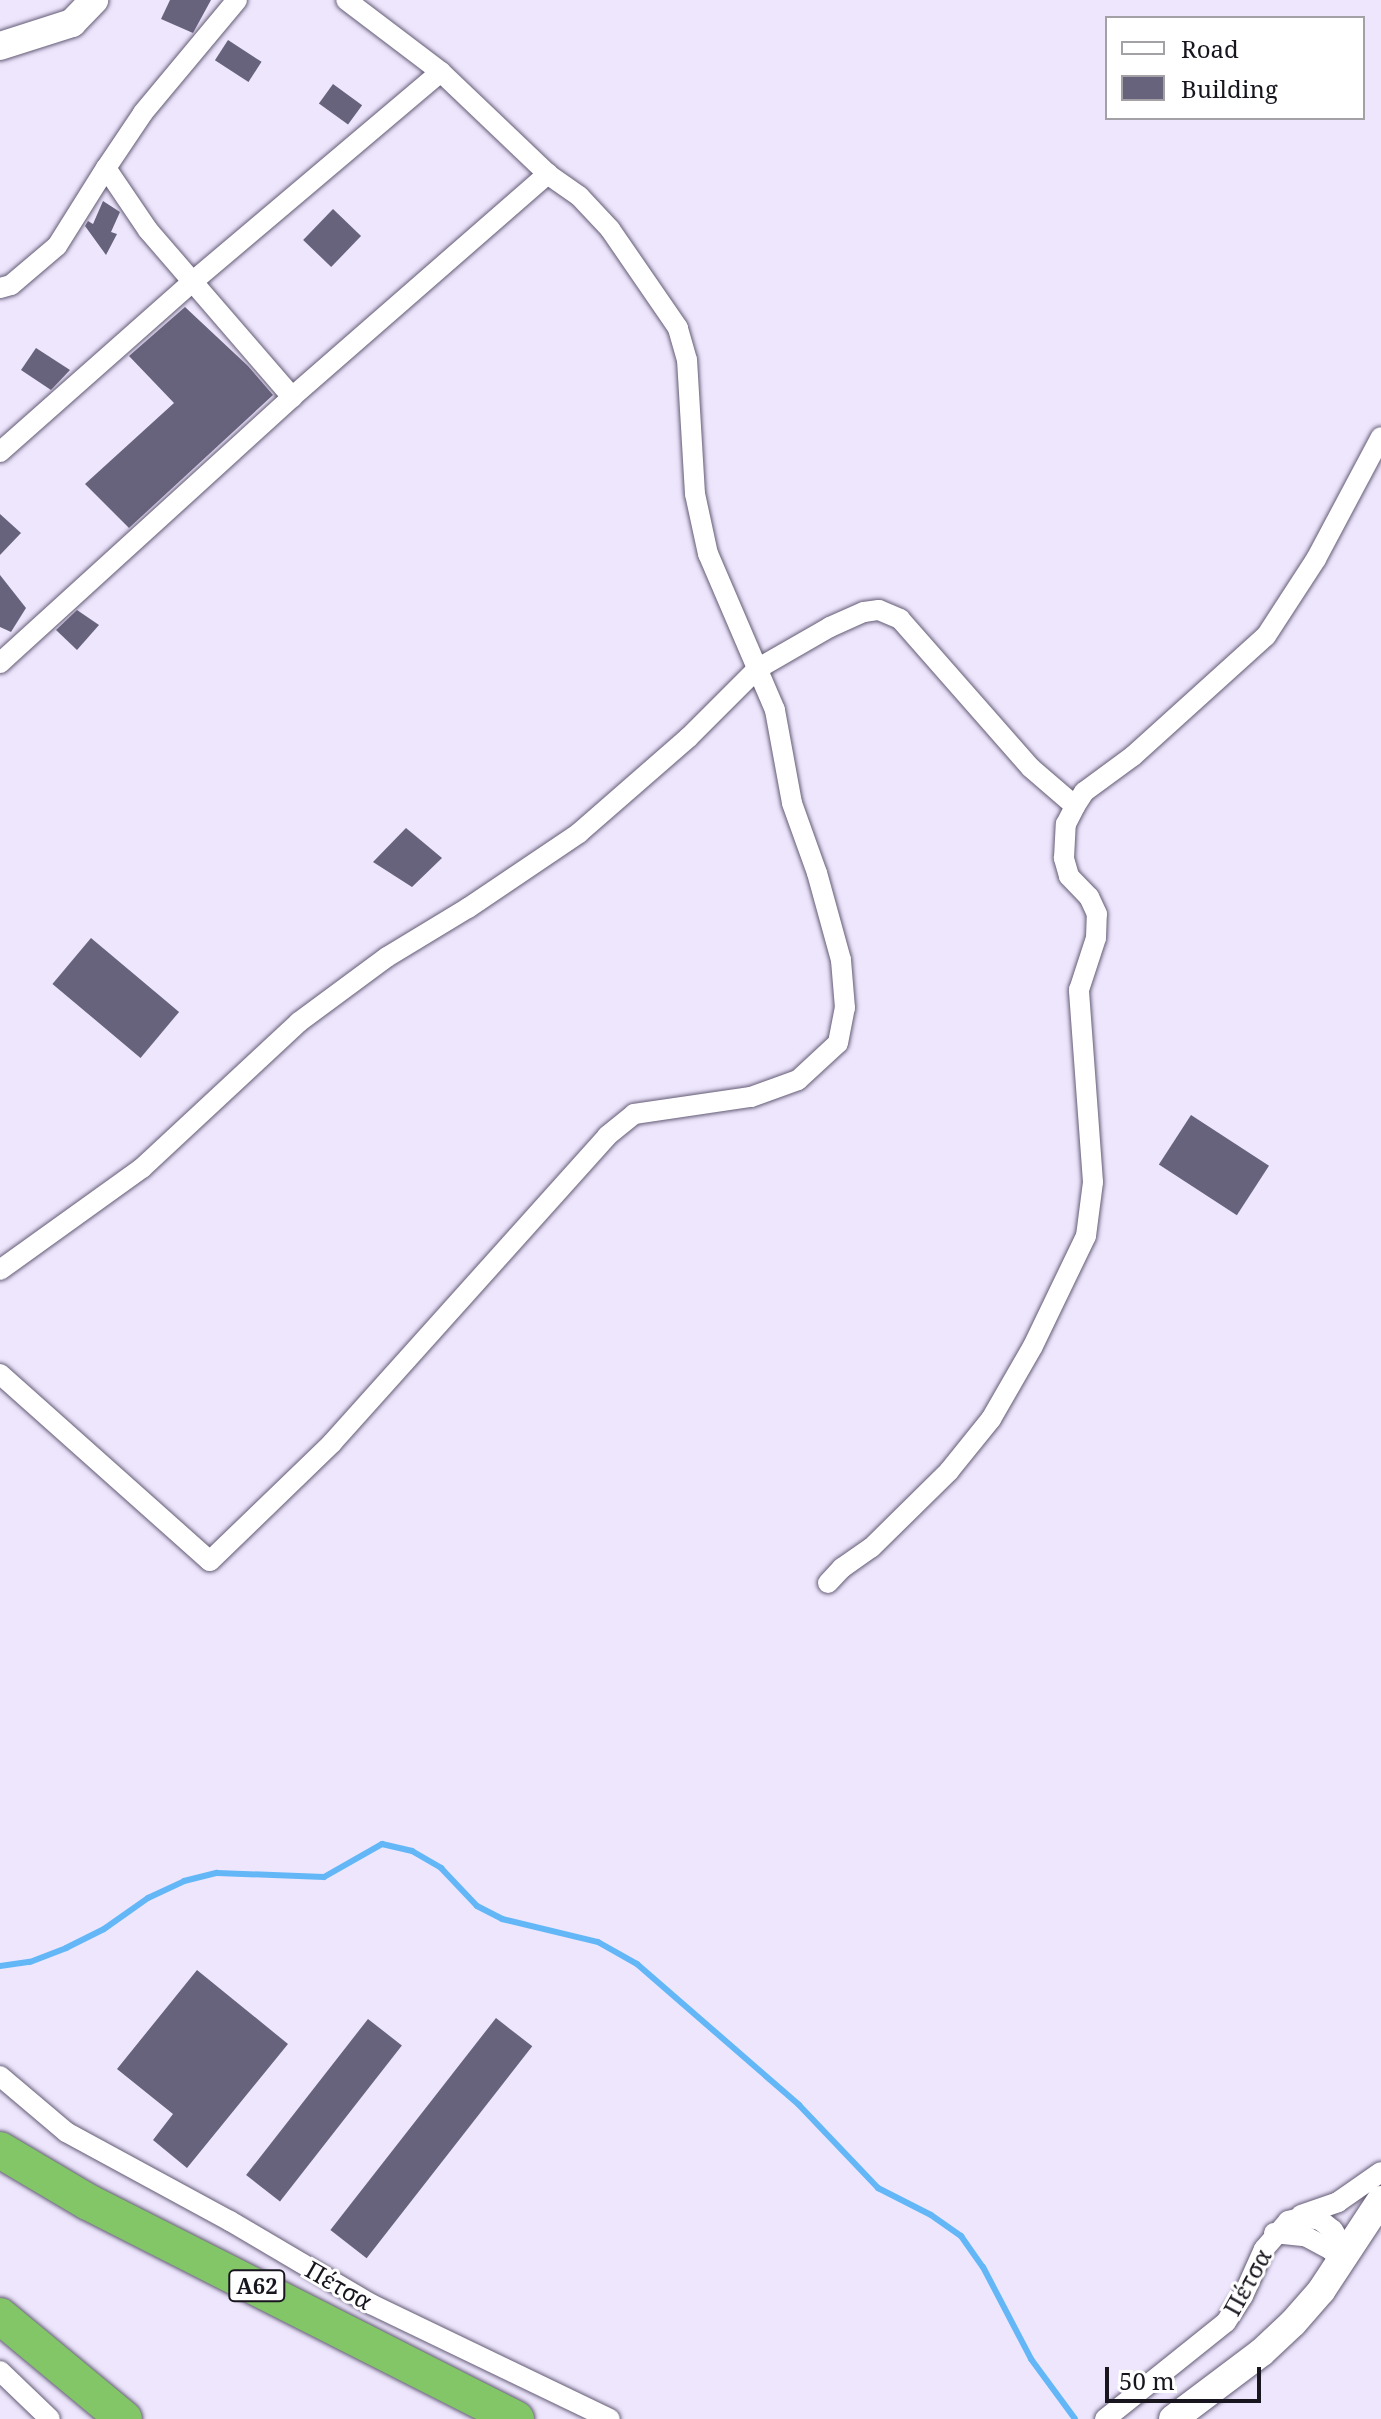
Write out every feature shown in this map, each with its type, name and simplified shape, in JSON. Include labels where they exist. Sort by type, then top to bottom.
[{"type":"highway","name":"Α62","points":[[0,2150],[88,2202],[516,2419]]},
{"type":"highway","points":[[0,2316],[124,2419]]},
{"type":"main road","points":[[0,46],[72,23],[94,0]]},
{"type":"main road","points":[[1173,2419],[1293,2323],[1342,2260],[1381,2200]]},
{"type":"street","points":[[0,288],[11,285],[57,246],[143,113],[237,0]]},
{"type":"street","points":[[0,1374],[210,1561],[332,1443],[607,1136],[634,1114],[751,1097],[798,1080],[838,1043],[845,1008],[841,960],[817,873],[792,803],[775,710],[708,554],[694,479],[688,372],[678,328],[610,229],[579,196],[548,174],[441,72],[346,0]]},
{"type":"street","points":[[0,452],[191,283],[441,72]]},
{"type":"street","points":[[106,168],[148,230],[191,283],[292,397]]},
{"type":"street","points":[[2,656],[548,174]]},
{"type":"street","points":[[828,1583],[842,1568],[871,1548],[949,1471],[991,1419],[1033,1346],[1086,1236],[1093,1182],[1079,990],[1096,938],[1097,914],[1089,897],[1069,876],[1064,858],[1066,824],[1084,792],[1133,756],[1266,636],[1316,559],[1381,437]]},
{"type":"street","points":[[0,1270],[142,1168],[299,1022],[387,957],[468,908],[579,833],[688,738],[757,669],[830,627],[864,612],[888,613],[912,632],[1039,776],[1075,806]]},
{"type":"street","name":"Πέτσα","points":[[0,2076],[66,2132],[230,2221],[371,2304],[610,2419]]},
{"type":"street","points":[[1281,2227],[1338,2202],[1381,2172]]},
{"type":"street","name":"Πέτσα","points":[[1105,2419],[1226,2322],[1281,2227],[1331,2250],[1342,2260]]},
{"type":"street","points":[[0,2371],[50,2419]]},
{"type":"building","points":[[170,0],[211,0],[193,33],[161,19]]},
{"type":"building","points":[[228,40],[262,62],[248,82],[215,60]]},
{"type":"building","points":[[333,84],[362,105],[348,125],[319,103]]},
{"type":"building","points":[[103,201],[120,212],[111,232],[117,234],[106,255],[85,226],[88,221],[93,224]]},
{"type":"building","points":[[333,209],[361,236],[331,267],[303,240]]},
{"type":"building","points":[[185,307],[248,366],[273,395],[129,528],[85,484],[174,403],[129,356]]},
{"type":"building","points":[[36,348],[70,370],[51,390],[21,370]]},
{"type":"building","points":[[0,514],[21,533],[0,555]]},
{"type":"building","points":[[0,575],[26,608],[11,632],[0,627]]},
{"type":"building","points":[[77,610],[99,625],[77,650],[56,630]]},
{"type":"building","points":[[406,828],[442,858],[412,887],[373,862]]},
{"type":"building","points":[[91,938],[179,1012],[141,1058],[52,984]]},
{"type":"building","points":[[1191,1115],[1269,1166],[1237,1215],[1159,1164]]},
{"type":"building","points":[[197,1970],[288,2044],[187,2168],[153,2140],[173,2114],[117,2069]]},
{"type":"building","points":[[496,2018],[532,2046],[367,2258],[330,2230]]},
{"type":"building","points":[[368,2019],[402,2045],[280,2201],[246,2175]]},
{"type":"waterway","points":[[0,1966],[30,1962],[66,1948],[104,1929],[148,1898],[184,1881],[217,1873],[324,1877],[382,1844],[412,1851],[441,1868],[477,1906],[502,1919],[598,1942],[637,1964],[799,2105],[878,2188],[931,2215],[961,2236],[983,2267],[1031,2359],[1075,2419]]}]
